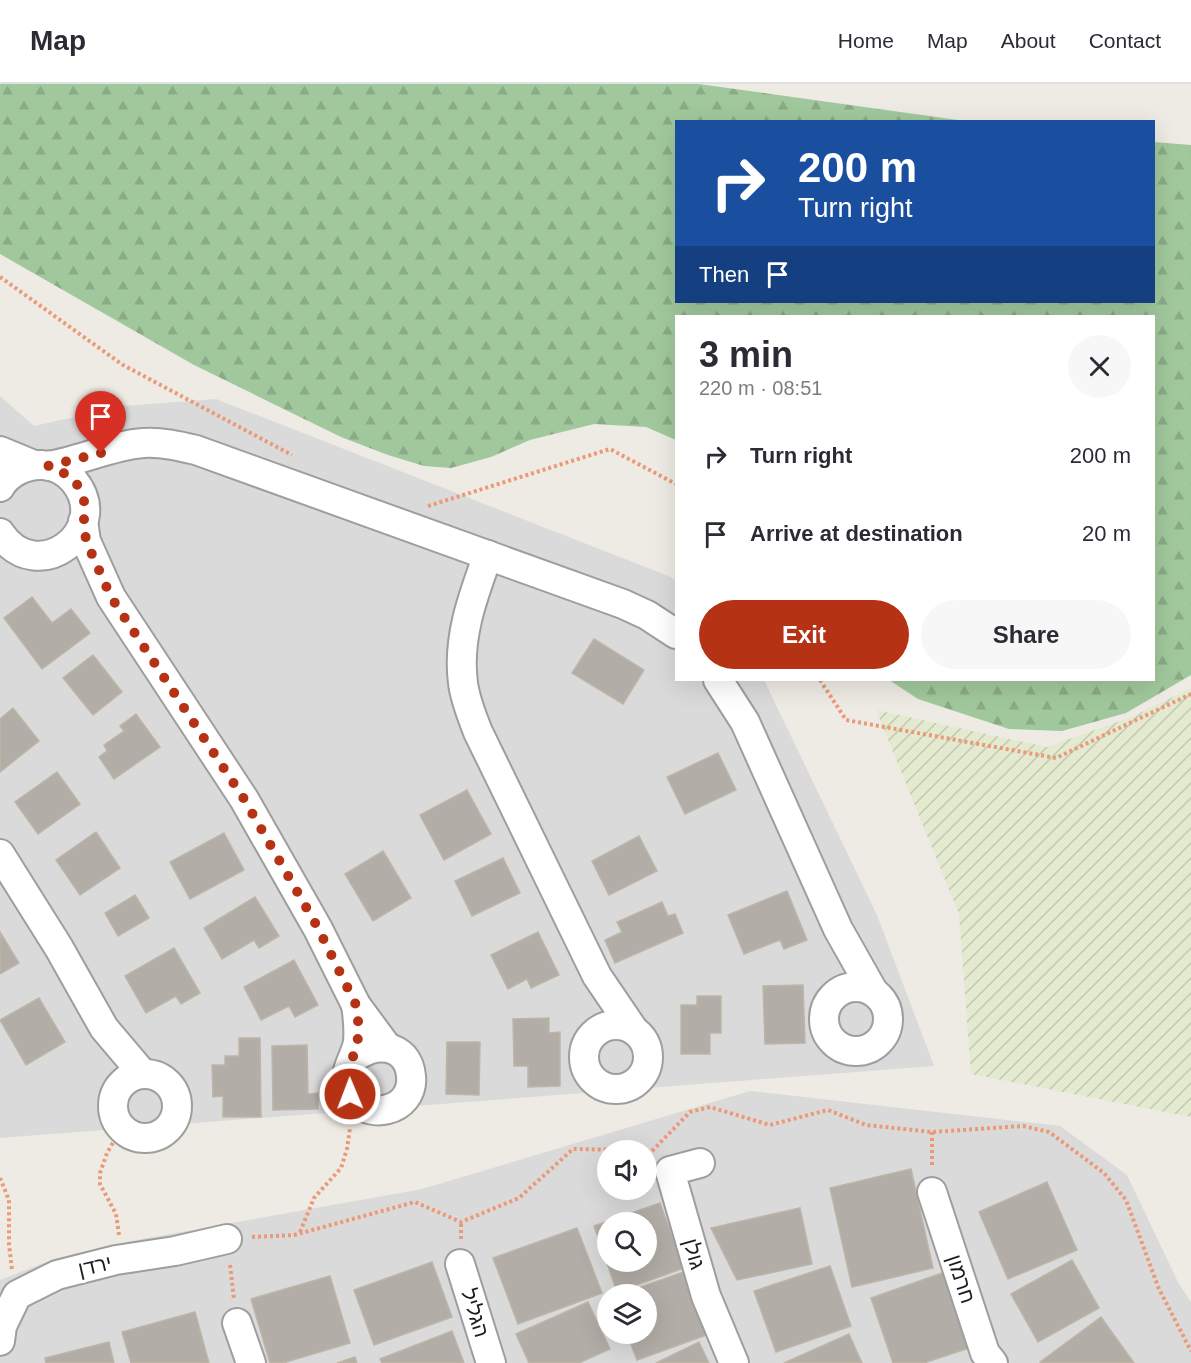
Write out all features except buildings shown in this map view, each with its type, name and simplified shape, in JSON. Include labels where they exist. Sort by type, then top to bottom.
[{"type":"street","points":[[24,557],[61,551],[73,542],[81,530],[90,489],[101,472],[130,450],[155,444]]},
{"type":"street","points":[[0,487],[13,473],[81,459],[121,447],[169,444],[196,450],[623,604],[647,615],[675,633]]},
{"type":"street","points":[[0,451],[70,476],[79,487],[86,541],[94,564],[114,602],[244,799],[318,928],[356,1005],[387,1047]]},
{"type":"street","points":[[0,533],[6,542],[24,557],[71,566],[114,602]]},
{"type":"street","points":[[488,555],[473,596],[463,637],[463,682],[468,704],[478,732],[597,976],[645,1043],[648,1062],[640,1079],[625,1088],[616,1089],[599,1084],[586,1071],[583,1054],[585,1046],[593,1034],[604,1026],[614,1024],[633,1029]]},
{"type":"street","points":[[719,681],[745,723],[838,929],[873,991],[886,1005],[889,1024],[886,1033],[873,1046],[856,1051],[847,1050],[832,1041],[824,1025],[826,1008],[836,993],[841,970],[838,929]]},
{"type":"street","points":[[0,854],[44,922],[104,1028],[143,1074]]},
{"type":"street","points":[[593,1034],[597,1017],[597,976]]},
{"type":"street","points":[[836,993],[854,986],[873,991]]},
{"type":"street","points":[[352,1060],[368,1048],[387,1047],[396,1051],[409,1065],[411,1084],[408,1093],[396,1107],[388,1110],[370,1110],[362,1107],[350,1094],[347,1086],[348,1068],[357,1045],[359,1029],[356,1005]]},
{"type":"street","points":[[104,1028],[115,1073],[113,1113],[121,1129],[136,1138],[154,1138],[169,1129],[175,1121],[178,1102],[170,1084],[153,1074],[143,1074],[125,1080],[114,1095]]},
{"type":"street","name":"גולן","points":[[700,1163],[670,1171],[706,1296],[734,1363]]},
{"type":"street","name":"חרמון","points":[[932,1192],[981,1360]]},
{"type":"street","name":"ירדן","points":[[17,1295],[57,1275],[116,1260],[175,1251],[227,1239]]},
{"type":"street","name":"הגליל","points":[[460,1264],[491,1363]]},
{"type":"street","points":[[0,1341],[2,1326],[17,1295]]},
{"type":"street","points":[[237,1323],[251,1363]]},
{"type":"path","points":[[0,277],[123,365],[299,459]]},
{"type":"path","points":[[425,507],[610,449],[675,483]]},
{"type":"path","points":[[821,681],[846,720],[1056,758],[1191,694]]},
{"type":"path","points":[[300,1233],[314,1198],[341,1168],[347,1149],[349,1131],[362,1107]]},
{"type":"path","points":[[657,1146],[690,1113],[710,1107],[770,1125],[828,1110],[866,1125],[932,1132],[1023,1126],[1049,1132],[1104,1173],[1126,1200],[1160,1288],[1191,1351]]},
{"type":"path","points":[[116,1260],[118,1224],[116,1214],[100,1184],[100,1173],[107,1153],[121,1129]]},
{"type":"path","points":[[932,1132],[932,1192]]},
{"type":"path","points":[[237,1323],[227,1239],[300,1233],[415,1202],[461,1222],[519,1198],[573,1149],[597,1149]]},
{"type":"path","points":[[0,1178],[9,1200],[9,1244],[17,1295]]},
{"type":"shaded area","points":[[0,396],[34,426],[124,406],[216,399],[671,577],[675,581],[675,681],[764,681],[877,915],[934,1066],[0,1138]]},
{"type":"shaded area","points":[[750,1091],[1060,1126],[1127,1175],[1179,1284],[1191,1302],[1191,1363],[0,1363],[0,1280],[54,1259],[131,1241],[422,1189]]},
{"type":"green space","points":[[0,84],[699,84],[958,120],[675,120],[675,303],[1155,303],[1155,142],[1191,145],[1191,675],[1126,713],[1062,731],[1009,729],[918,699],[891,681],[1155,681],[1155,315],[675,315],[675,440],[646,427],[594,424],[530,440],[491,457],[451,468],[424,466],[341,437],[194,365],[0,254]]},
{"type":"green space","points":[[1191,688],[1191,1117],[971,1074],[959,914],[876,710],[1047,747],[1134,716]]},
{"type":"route","points":[[101,453],[48,466],[57,468],[70,476],[79,487],[84,501],[86,541],[94,564],[111,597],[244,799],[291,878],[356,1005],[359,1029],[357,1045],[346,1077],[350,1094]]}]
